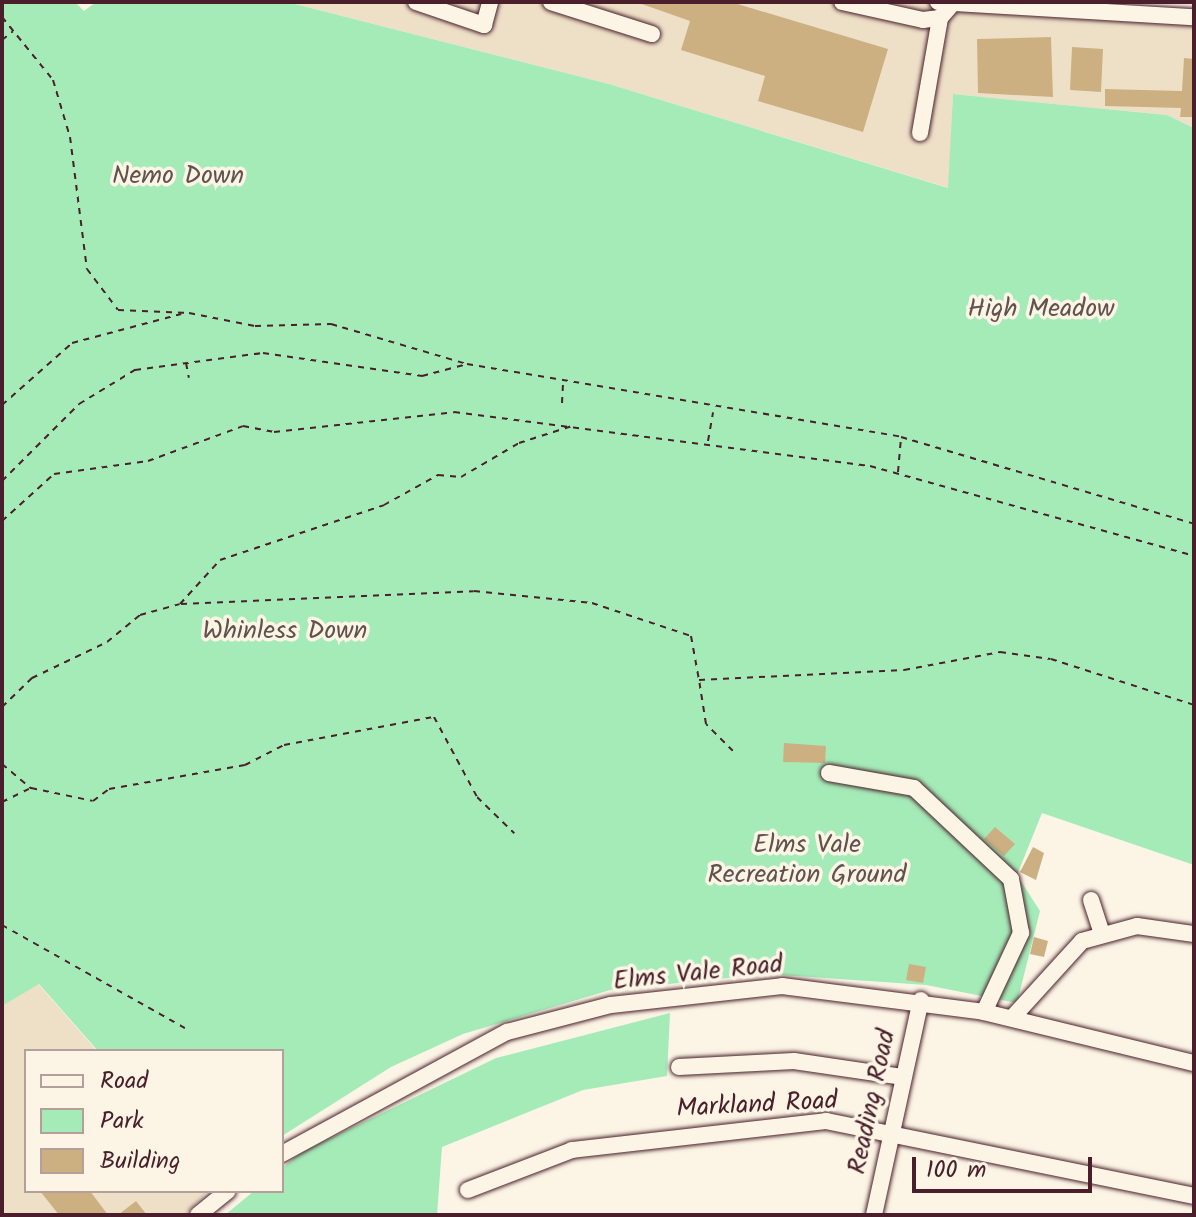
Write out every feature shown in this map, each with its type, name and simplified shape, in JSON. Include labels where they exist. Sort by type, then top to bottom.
[{"type":"street","points":[[416,2],[484,25],[490,2]]},
{"type":"street","points":[[551,2],[652,34]]},
{"type":"street","points":[[842,2],[1194,17]]},
{"type":"street","points":[[920,133],[943,8]]},
{"type":"street","points":[[829,773],[914,788],[1011,879],[1021,933],[984,1012]]},
{"type":"street","points":[[1091,900],[1102,933]]},
{"type":"street","points":[[1012,1018],[1064,953],[1102,933],[1137,926],[1194,934]]},
{"type":"street","name":"Elms Vale Road","points":[[284,1153],[454,1055],[507,1032],[611,1005],[782,986],[921,1000],[1012,1018],[1194,1063]]},
{"type":"street","name":"Reading Road","points":[[874,1215],[921,1000]]},
{"type":"street","points":[[679,1067],[794,1061],[902,1077]]},
{"type":"street","name":"Markland Road","points":[[468,1190],[572,1150],[673,1134],[826,1121],[891,1130],[1194,1196]]},
{"type":"street","points":[[199,1209],[225,1193]]},
{"type":"path","points":[[2,17],[53,80],[70,137],[87,269],[118,310],[189,313],[255,326],[331,324],[467,364],[713,411],[901,437],[1194,524]]},
{"type":"path","points":[[2,40],[14,30]]},
{"type":"path","points":[[2,405],[72,343],[189,313]]},
{"type":"path","points":[[2,481],[79,404],[135,370],[263,353],[422,376],[467,364]]},
{"type":"path","points":[[186,362],[189,378]]},
{"type":"path","points":[[562,403],[563,381]]},
{"type":"path","points":[[707,443],[713,411]]},
{"type":"path","points":[[2,521],[54,474],[148,461],[243,426],[274,432],[454,412],[576,425],[898,473],[1194,556]]},
{"type":"path","points":[[180,604],[220,560],[384,505],[438,475],[461,477],[519,443],[576,425]]},
{"type":"path","points":[[898,473],[901,437]]},
{"type":"path","points":[[2,707],[32,678],[107,642],[140,615],[180,604],[474,591],[592,603],[691,636],[706,724],[733,751]]},
{"type":"path","points":[[699,680],[904,670],[1000,652],[1051,659],[1194,705]]},
{"type":"path","points":[[2,764],[31,788],[93,801],[109,789],[245,765],[284,745],[434,717],[477,797],[514,833]]},
{"type":"path","points":[[2,802],[31,788]]},
{"type":"path","points":[[2,925],[185,1028]]},
{"type":"shaded area","points":[[287,2],[1029,2],[1194,19],[1194,128],[1167,115],[953,94],[949,188],[609,84]]},
{"type":"shaded area","points":[[19,962],[95,1049],[24,1049],[24,1193],[206,1193],[184,1215],[2,1215],[2,976]]},
{"type":"green space","points":[[2,2],[75,2],[84,11],[96,2],[287,2],[609,84],[948,188],[953,94],[1167,115],[1194,128],[1194,865],[1042,813],[1017,875],[1040,911],[1017,1003],[926,985],[767,974],[610,990],[463,1034],[391,1067],[284,1135],[284,1049],[96,1049],[39,984],[2,1006]]},
{"type":"green space","points":[[670,1013],[667,1076],[583,1090],[442,1147],[437,1215],[225,1215],[252,1193],[284,1193],[284,1166],[302,1152],[496,1058]]},
{"type":"building","points":[[636,2],[731,2],[888,49],[863,132],[758,101],[765,76],[681,50],[690,21]]},
{"type":"building","points":[[1051,37],[1053,97],[978,93],[977,39]]},
{"type":"building","points":[[1072,47],[1103,49],[1101,92],[1070,90]]},
{"type":"building","points":[[1184,58],[1194,59],[1194,117],[1180,117],[1181,108],[1105,106],[1105,89],[1182,91]]},
{"type":"building","points":[[784,743],[826,746],[825,763],[783,762]]},
{"type":"building","points":[[995,827],[1015,844],[1004,856],[984,839]]},
{"type":"building","points":[[1033,847],[1044,853],[1036,880],[1020,872]]},
{"type":"building","points":[[1034,937],[1048,941],[1044,957],[1030,954]]},
{"type":"building","points":[[909,964],[926,967],[923,983],[906,980]]},
{"type":"building","points":[[42,1193],[92,1193],[108,1215],[59,1215]]},
{"type":"building","points":[[136,1201],[147,1215],[118,1215]]},
{"type":"park label","name":"Nemo Down","points":[[178,177]]},
{"type":"park label","name":"High Meadow","points":[[1041,310]]},
{"type":"park label","name":"Whinless Down","points":[[285,632]]},
{"type":"park label","name":"Elms Vale Recreation Ground","points":[[807,861]]}]
